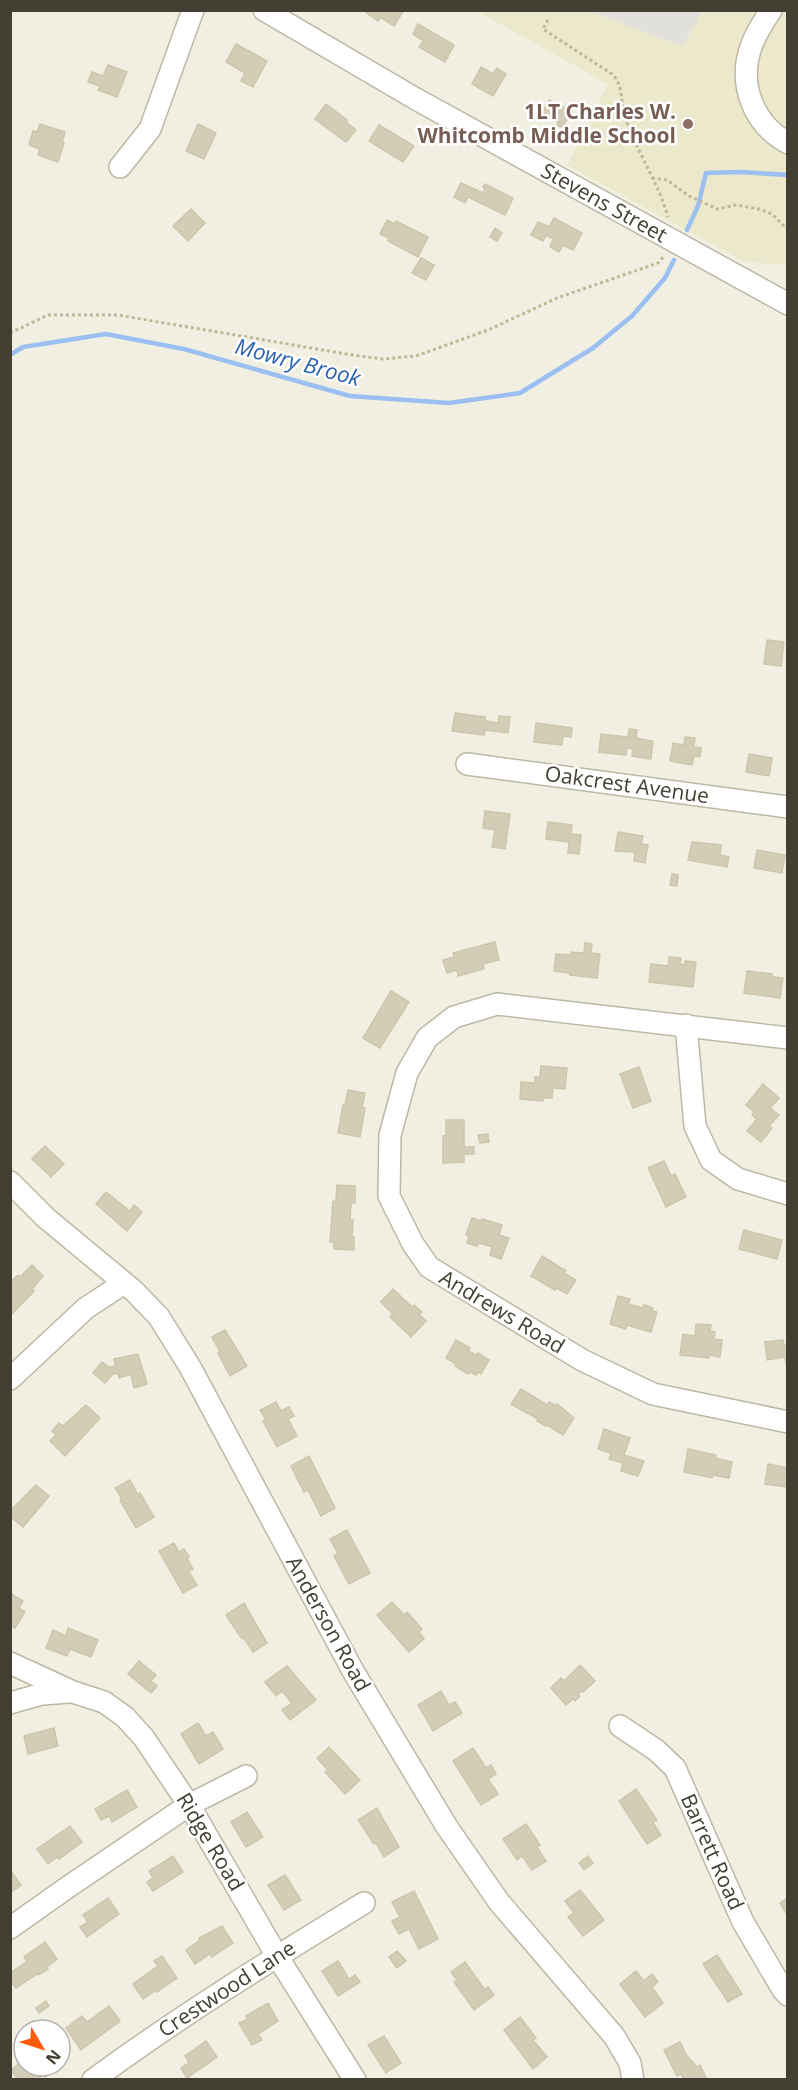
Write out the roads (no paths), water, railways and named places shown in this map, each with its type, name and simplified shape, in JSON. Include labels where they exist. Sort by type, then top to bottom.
[{"type":"street","points":[[120,167],[150,129],[193,10]]},
{"type":"street","name":"Stevens Street","points":[[264,10],[427,105],[788,304]]},
{"type":"street","points":[[771,10],[751,46],[746,86],[753,108],[765,125],[788,143]]},
{"type":"street","name":"Oakcrest Avenue","points":[[468,764],[788,807]]},
{"type":"street","name":"Andrews Road","points":[[788,1038],[497,1004],[454,1017],[427,1038],[407,1073],[390,1134],[389,1196],[413,1244],[429,1267],[582,1360],[653,1394],[788,1422]]},
{"type":"street","points":[[686,1025],[695,1126],[711,1160],[738,1179],[788,1194]]},
{"type":"street","name":"Anderson Road","points":[[10,1182],[46,1218],[124,1283],[159,1317],[190,1367],[353,1671],[447,1827],[499,1902],[614,2036],[630,2063],[633,2079]]},
{"type":"street","points":[[10,1379],[86,1308],[124,1283]]},
{"type":"street","name":"Ridge Road","points":[[10,1663],[74,1692],[104,1702],[125,1716],[144,1738],[189,1805],[277,1956],[355,2079]]},
{"type":"street","points":[[10,1703],[42,1694],[74,1692]]},
{"type":"street","name":"Barrett Road","points":[[620,1726],[656,1750],[675,1768],[743,1922],[788,1995]]},
{"type":"street","points":[[10,1929],[189,1805],[246,1776]]},
{"type":"street","name":"Crestwood Lane","points":[[93,2079],[148,2039],[364,1903]]},
{"type":"waterway","name":"Mowry Brook","points":[[687,230],[698,206],[706,173],[740,172],[788,175]]},
{"type":"waterway","name":"Mowry Brook","points":[[10,355],[23,347],[106,334],[184,349],[350,396],[449,403],[520,393],[593,348],[632,316],[665,278],[674,260]]},
{"type":"place","name":"1LT Charles W. Whitcomb Middle School","points":[[688,124]]}]
